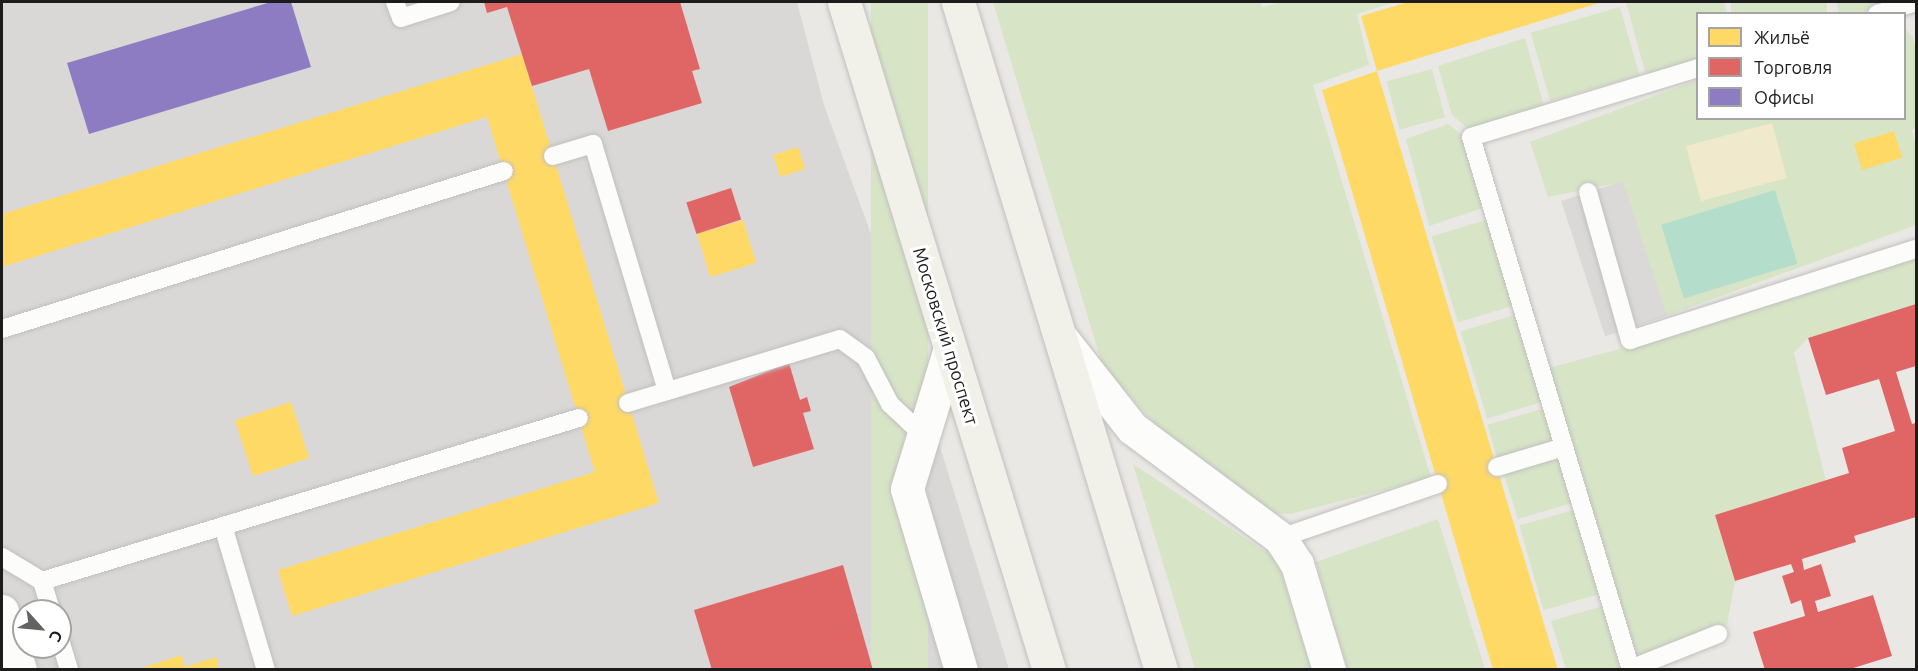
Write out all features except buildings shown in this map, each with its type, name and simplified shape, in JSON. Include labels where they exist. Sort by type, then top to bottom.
[{"type":"main road","name":"Московский проспект","points":[[844,2],[1049,669]]},
{"type":"main road","points":[[958,2],[1161,669]]},
{"type":"street","points":[[1060,336],[1132,428],[1280,538],[1296,564],[1329,669]]},
{"type":"street","points":[[950,348],[907,489],[961,669]]},
{"type":"street","points":[[2,611],[20,669]]},
{"type":"lane","points":[[395,2],[401,18],[451,2]]},
{"type":"lane","points":[[1888,12],[1915,7]]},
{"type":"lane","points":[[1696,69],[1471,137],[1630,669],[1718,634]]},
{"type":"lane","points":[[553,156],[593,144],[667,391]]},
{"type":"lane","points":[[2,329],[504,171]]},
{"type":"lane","points":[[1588,192],[1630,340],[1917,249]]},
{"type":"lane","points":[[628,403],[840,339],[866,358],[890,404],[923,435]]},
{"type":"lane","points":[[42,581],[579,418]]},
{"type":"lane","points":[[1497,467],[1564,447]]},
{"type":"lane","points":[[1280,538],[1438,484]]},
{"type":"lane","points":[[223,526],[266,669]]},
{"type":"lane","points":[[2,557],[42,581],[47,599]]},
{"type":"shaded area","points":[[2,2],[797,2],[824,105],[891,289],[1009,669],[2,669]]},
{"type":"shaded area","points":[[1623,181],[1667,316],[1605,336],[1561,201]]},
{"type":"green space","points":[[871,2],[928,2],[928,670],[871,670]]},
{"type":"green space","points":[[993,2],[1261,2],[1262,7],[1282,2],[1395,2],[1357,14],[1369,65],[1313,85],[1431,478],[1290,514],[1265,513],[1179,451],[1102,364]]},
{"type":"green space","points":[[1626,2],[1724,2],[1727,12],[1696,12],[1696,60],[1646,75]]},
{"type":"green space","points":[[1731,2],[1827,2],[1827,12],[1731,12]]},
{"type":"green space","points":[[1836,2],[1897,2],[1865,12],[1839,12]]},
{"type":"green space","points":[[1620,7],[1640,75],[1550,101],[1531,33]]},
{"type":"green space","points":[[1906,30],[1913,37],[1916,50],[1916,128],[1912,130],[1916,144],[1916,225],[1666,316],[1623,182],[1548,197],[1530,142],[1696,80],[1696,120],[1906,120]]},
{"type":"green space","points":[[1525,38],[1544,106],[1471,131],[1452,115],[1438,66]]},
{"type":"green space","points":[[1432,69],[1445,117],[1400,129],[1387,81]]},
{"type":"green space","points":[[1448,124],[1467,139],[1486,207],[1429,226],[1406,139]]},
{"type":"green space","points":[[1775,190],[1798,264],[1684,298],[1661,225]]},
{"type":"green space","points":[[1489,219],[1515,305],[1458,323],[1432,237]]},
{"type":"green space","points":[[1916,255],[1916,304],[1808,338],[1794,353],[1826,481],[1715,515],[1735,581],[1727,625],[1634,661],[1545,369],[1634,345]]},
{"type":"green space","points":[[1518,314],[1545,401],[1487,419],[1461,332]]},
{"type":"green space","points":[[1549,407],[1559,441],[1497,458],[1487,425]]},
{"type":"green space","points":[[1554,457],[1561,460],[1575,502],[1518,519],[1504,475]]},
{"type":"green space","points":[[1133,464],[1277,559],[1311,669],[1195,669]]},
{"type":"green space","points":[[1577,509],[1601,594],[1544,610],[1519,526]]},
{"type":"green space","points":[[1438,519],[1485,669],[1347,669],[1316,562]]},
{"type":"green space","points":[[1603,606],[1623,669],[1566,669],[1551,621]]},
{"type":"sand","points":[[1772,123],[1787,178],[1701,201],[1686,146]]}]
